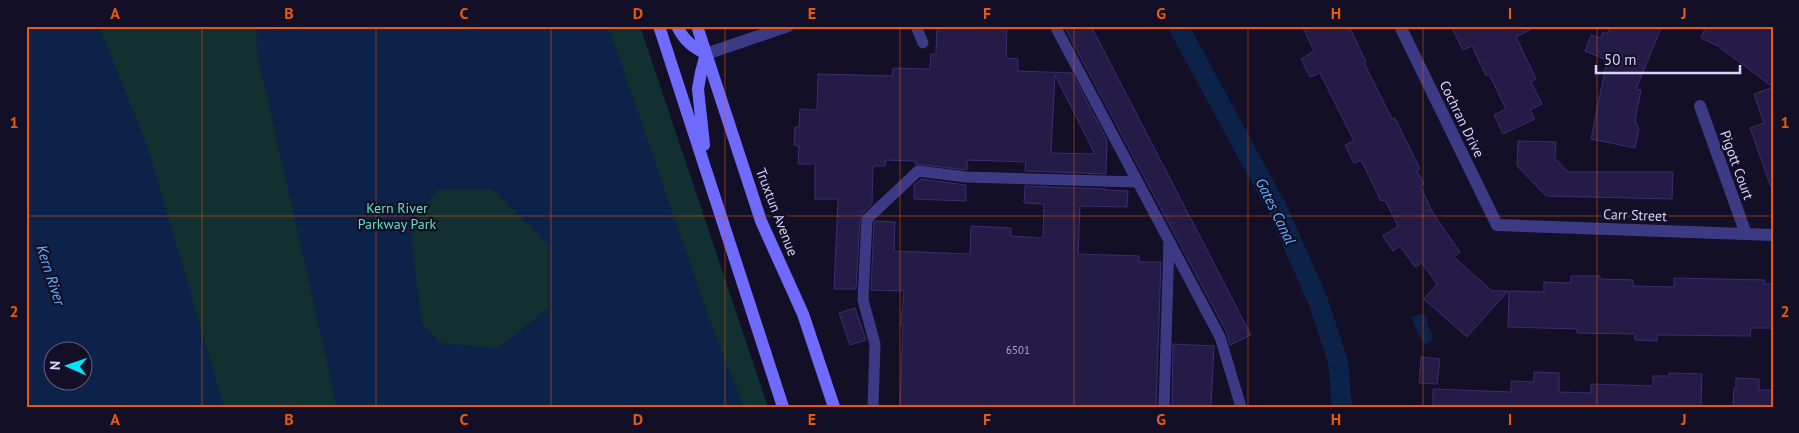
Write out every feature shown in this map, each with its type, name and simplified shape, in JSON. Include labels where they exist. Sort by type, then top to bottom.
[{"type":"main road","points":[[659,26],[783,407]]},
{"type":"main road","points":[[677,26],[690,46],[706,54],[698,89],[706,172]]},
{"type":"main road","name":"Truxtun Avenue","points":[[697,26],[761,221],[803,314],[834,407]]},
{"type":"street","points":[[706,54],[788,26]]},
{"type":"street","name":"Cochran Drive","points":[[1400,26],[1497,225]]},
{"type":"street","name":"Pigott Court","points":[[1700,106],[1746,234]]},
{"type":"street","name":"Carr Street","points":[[1497,225],[1773,235]]},
{"type":"lane","points":[[916,26],[923,43]]},
{"type":"lane","points":[[1055,26],[1220,337],[1241,407]]},
{"type":"lane","points":[[873,407],[875,344],[863,300],[867,219],[918,172],[966,177],[1138,182]]},
{"type":"lane","points":[[1164,407],[1169,239]]},
{"type":"green space","name":"Kern River Parkway Park","points":[[26,26],[640,26],[768,407],[26,407]]},
{"type":"water","name":"Kern River","points":[[26,26],[99,26],[148,148],[224,407],[26,407]]},
{"type":"water","points":[[256,26],[608,26],[715,335],[744,407],[337,407],[257,52]],"holes":[[[492,189],[548,244],[548,308],[498,348],[440,343],[422,323],[410,226],[437,190]]]},
{"type":"water","points":[[1423,313],[1427,317],[1427,324],[1433,336],[1431,341],[1425,345],[1411,317]]},
{"type":"building","points":[[937,26],[1007,26],[1006,58],[1018,59],[1018,71],[1072,73],[1107,140],[1106,174],[1025,171],[1026,162],[967,160],[967,170],[915,164],[916,161],[886,160],[885,166],[873,166],[872,204],[862,214],[860,219],[856,289],[834,289],[838,199],[815,199],[815,164],[798,164],[799,146],[794,145],[795,127],[799,127],[800,109],[817,110],[818,74],[892,76],[893,68],[930,69],[931,54],[936,54]],"holes":[[[1055,75],[1095,154],[1051,153]]]},
{"type":"building","points":[[1064,26],[1091,26],[1251,335],[1230,345],[1227,333]]},
{"type":"building","points":[[1302,26],[1349,26],[1366,62],[1364,63],[1392,119],[1395,118],[1420,169],[1417,171],[1424,184],[1420,186],[1433,213],[1460,252],[1454,257],[1492,291],[1508,291],[1467,337],[1424,299],[1437,284],[1422,263],[1415,267],[1400,246],[1393,251],[1383,236],[1398,226],[1385,200],[1381,201],[1361,160],[1354,163],[1345,145],[1354,141],[1320,73],[1310,77],[1301,59],[1314,51]]},
{"type":"building","points":[[1451,26],[1537,26],[1516,37],[1536,79],[1531,82],[1542,104],[1530,110],[1535,119],[1503,134],[1494,115],[1506,109],[1489,74],[1486,76],[1472,46],[1463,50]]},
{"type":"building","points":[[1610,26],[1662,26],[1636,89],[1641,90],[1635,120],[1639,129],[1635,148],[1591,139],[1607,60],[1585,51],[1591,35],[1601,38],[1603,32],[1607,34]]},
{"type":"building","points":[[1706,26],[1767,26],[1773,30],[1773,87],[1718,46],[1701,38]]},
{"type":"building","points":[[1773,87],[1773,186],[1771,187],[1750,128],[1764,123],[1754,94]]},
{"type":"building","points":[[1518,141],[1556,142],[1555,158],[1568,172],[1673,172],[1672,199],[1546,196],[1517,166]]},
{"type":"building","points":[[921,179],[966,185],[966,201],[914,199],[914,185]]},
{"type":"building","points":[[1025,186],[1128,191],[1127,207],[1080,206],[1078,254],[1139,256],[1139,262],[1161,262],[1156,407],[900,407],[903,325],[901,325],[904,291],[871,290],[874,222],[895,222],[894,251],[970,254],[971,226],[1011,228],[1011,236],[1043,238],[1044,204],[1024,203]]},
{"type":"building","points":[[1571,276],[1600,276],[1600,279],[1633,280],[1633,286],[1674,287],[1674,278],[1765,280],[1764,284],[1773,284],[1773,328],[1751,328],[1750,336],[1657,335],[1657,341],[1635,340],[1635,334],[1577,333],[1577,329],[1508,327],[1509,291],[1544,292],[1544,282],[1571,283]]},
{"type":"building","points":[[855,308],[866,340],[850,345],[839,313]]},
{"type":"building","points":[[1173,344],[1214,346],[1211,407],[1172,407]]},
{"type":"building","points":[[1421,357],[1440,359],[1437,384],[1419,383]]},
{"type":"building","points":[[1534,372],[1559,373],[1559,392],[1591,393],[1591,384],[1653,386],[1653,376],[1669,376],[1669,373],[1702,374],[1701,407],[1433,407],[1433,389],[1511,392],[1511,381],[1534,382]]},
{"type":"building","points":[[1736,378],[1759,379],[1759,390],[1773,390],[1773,407],[1733,407]]},
{"type":"waterway","name":"Gates Canal","points":[[1178,26],[1278,210],[1318,301],[1338,362],[1342,407]]}]
